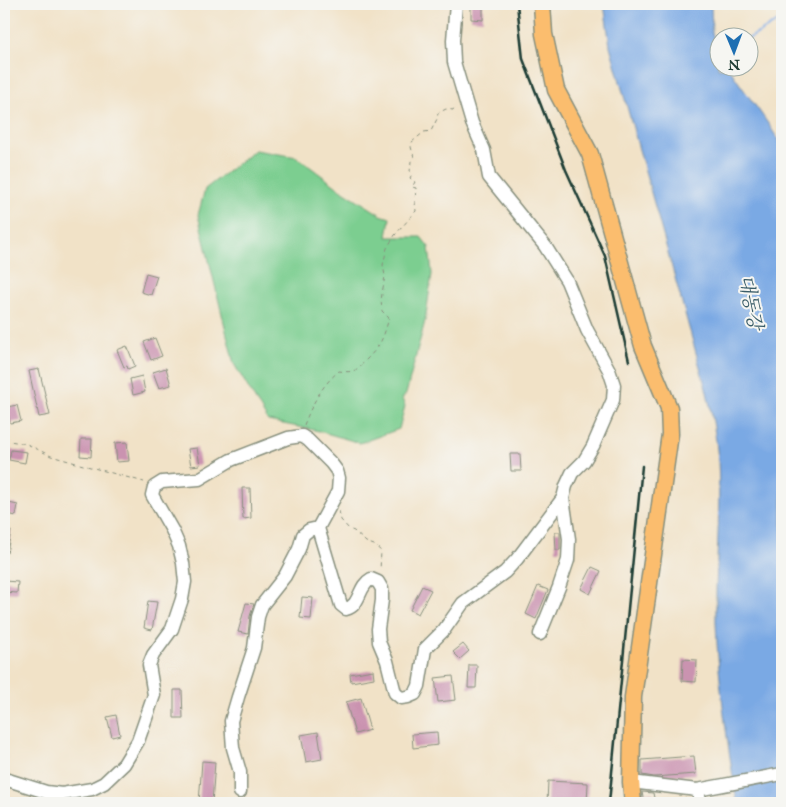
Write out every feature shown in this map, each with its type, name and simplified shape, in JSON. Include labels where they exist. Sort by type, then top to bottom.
[{"type":"main road","points":[[542,4],[544,34],[556,90],[590,154],[643,346],[669,408],[670,434],[633,697],[631,782],[633,803]]},
{"type":"street","points":[[456,4],[453,40],[454,62],[472,123],[484,150],[489,177],[544,246],[567,281],[588,330],[609,370],[614,385],[613,400],[593,446],[572,473],[566,486],[563,498],[569,539],[568,560],[540,634]]},
{"type":"street","points":[[4,782],[8,780],[46,792],[62,794],[92,789],[104,783],[124,764],[138,741],[154,694],[149,664],[153,655],[172,630],[185,582],[179,546],[152,495],[154,487],[162,482],[199,479],[231,460],[288,438],[302,436],[308,440],[331,463],[337,471],[339,478],[338,492],[318,528],[341,605],[346,609],[352,607],[365,582],[371,579],[378,582],[382,589],[378,629],[379,642],[387,661],[395,693],[401,698],[408,698],[415,694],[419,686],[425,649],[444,630],[463,603],[504,572],[517,559],[563,498]]},
{"type":"street","points":[[240,792],[240,772],[233,748],[231,721],[254,648],[258,617],[262,605],[285,576],[304,535],[308,530],[318,528]]},
{"type":"street","points":[[631,782],[697,790],[782,774]]},
{"type":"street","points":[[697,790],[700,803]]},
{"type":"path","points":[[302,436],[312,406],[329,379],[339,371],[350,372],[359,369],[376,351],[381,342],[388,318],[382,311],[381,300],[385,276],[383,265],[387,248],[395,235],[416,211],[416,188],[412,187],[415,182],[410,178],[412,174],[410,172],[411,161],[414,157],[411,147],[412,142],[424,132],[430,131],[437,119],[438,113],[446,109],[453,110],[456,105],[466,98]]},
{"type":"path","points":[[4,440],[27,444],[51,456],[142,480],[154,487]]},
{"type":"path","points":[[338,510],[341,520],[349,529],[381,551],[378,582]]},
{"type":"green space","points":[[255,150],[297,157],[337,187],[381,215],[390,218],[387,237],[421,237],[429,247],[432,274],[425,321],[406,394],[402,399],[405,406],[399,429],[360,443],[319,431],[268,421],[234,364],[198,215],[205,189]]},
{"type":"water","name":"대동강","points":[[604,4],[711,4],[712,28],[708,28],[708,78],[736,78],[770,126],[782,147],[782,803],[737,803],[724,713],[717,645],[716,602],[719,479],[714,425],[707,392],[610,46]]},
{"type":"building","points":[[471,4],[483,4],[483,20],[471,19]]},
{"type":"building","points":[[146,273],[157,276],[151,295],[141,292]]},
{"type":"building","points":[[155,338],[162,356],[151,360],[144,342]]},
{"type":"building","points":[[127,346],[135,366],[128,369],[127,366],[124,367],[117,350]]},
{"type":"building","points":[[166,368],[171,385],[159,388],[153,372]]},
{"type":"building","points":[[39,369],[50,415],[39,417],[29,371]]},
{"type":"building","points":[[142,376],[145,392],[133,395],[130,379]]},
{"type":"building","points":[[17,405],[21,421],[10,423],[7,407]]},
{"type":"building","points":[[81,439],[92,439],[91,457],[80,456]]},
{"type":"building","points":[[127,442],[129,461],[117,462],[115,443]]},
{"type":"building","points":[[197,448],[200,465],[191,466],[188,449]]},
{"type":"building","points":[[11,450],[27,452],[25,463],[9,460]]},
{"type":"building","points":[[510,454],[520,454],[521,471],[511,471]]},
{"type":"building","points":[[242,488],[250,488],[251,518],[243,519]]},
{"type":"building","points":[[4,502],[18,505],[16,516],[4,513]]},
{"type":"building","points":[[4,529],[11,531],[7,553],[4,552]]},
{"type":"building","points":[[555,532],[560,532],[560,550],[556,550]]},
{"type":"building","points":[[592,567],[601,571],[590,594],[581,589]]},
{"type":"building","points":[[4,581],[18,582],[17,593],[4,592]]},
{"type":"building","points":[[422,586],[431,590],[418,614],[410,610]]},
{"type":"building","points":[[538,586],[548,590],[536,619],[526,614]]},
{"type":"building","points":[[302,597],[313,598],[311,619],[300,618]]},
{"type":"building","points":[[148,601],[157,602],[152,630],[144,628]]},
{"type":"building","points":[[246,603],[254,604],[250,616],[248,634],[238,632]]},
{"type":"building","points":[[463,644],[469,651],[460,659],[453,652]]},
{"type":"building","points":[[683,659],[697,660],[696,682],[682,681]]},
{"type":"building","points":[[469,665],[477,665],[476,688],[468,688]]},
{"type":"building","points":[[373,670],[374,678],[351,682],[350,674]]},
{"type":"building","points":[[453,676],[456,700],[438,702],[435,678]]},
{"type":"building","points":[[174,690],[182,690],[183,718],[174,718]]},
{"type":"building","points":[[361,698],[370,730],[355,734],[346,702]]},
{"type":"building","points":[[116,715],[120,735],[112,737],[107,717]]},
{"type":"building","points":[[318,732],[322,759],[306,762],[301,735]]},
{"type":"building","points":[[437,732],[438,745],[413,748],[412,734]]},
{"type":"building","points":[[694,756],[696,774],[654,777],[642,775],[642,760]]},
{"type":"building","points":[[202,761],[215,762],[212,803],[199,803]]},
{"type":"building","points":[[548,781],[588,783],[587,803],[547,803]]},
{"type":"building","points":[[642,792],[653,793],[655,803],[644,803]]},
{"type":"waterway","points":[[758,33],[782,19]]},
{"type":"railway","points":[[517,4],[523,59],[566,170],[605,256],[629,361]]},
{"type":"railway","points":[[609,803],[642,466]]}]
